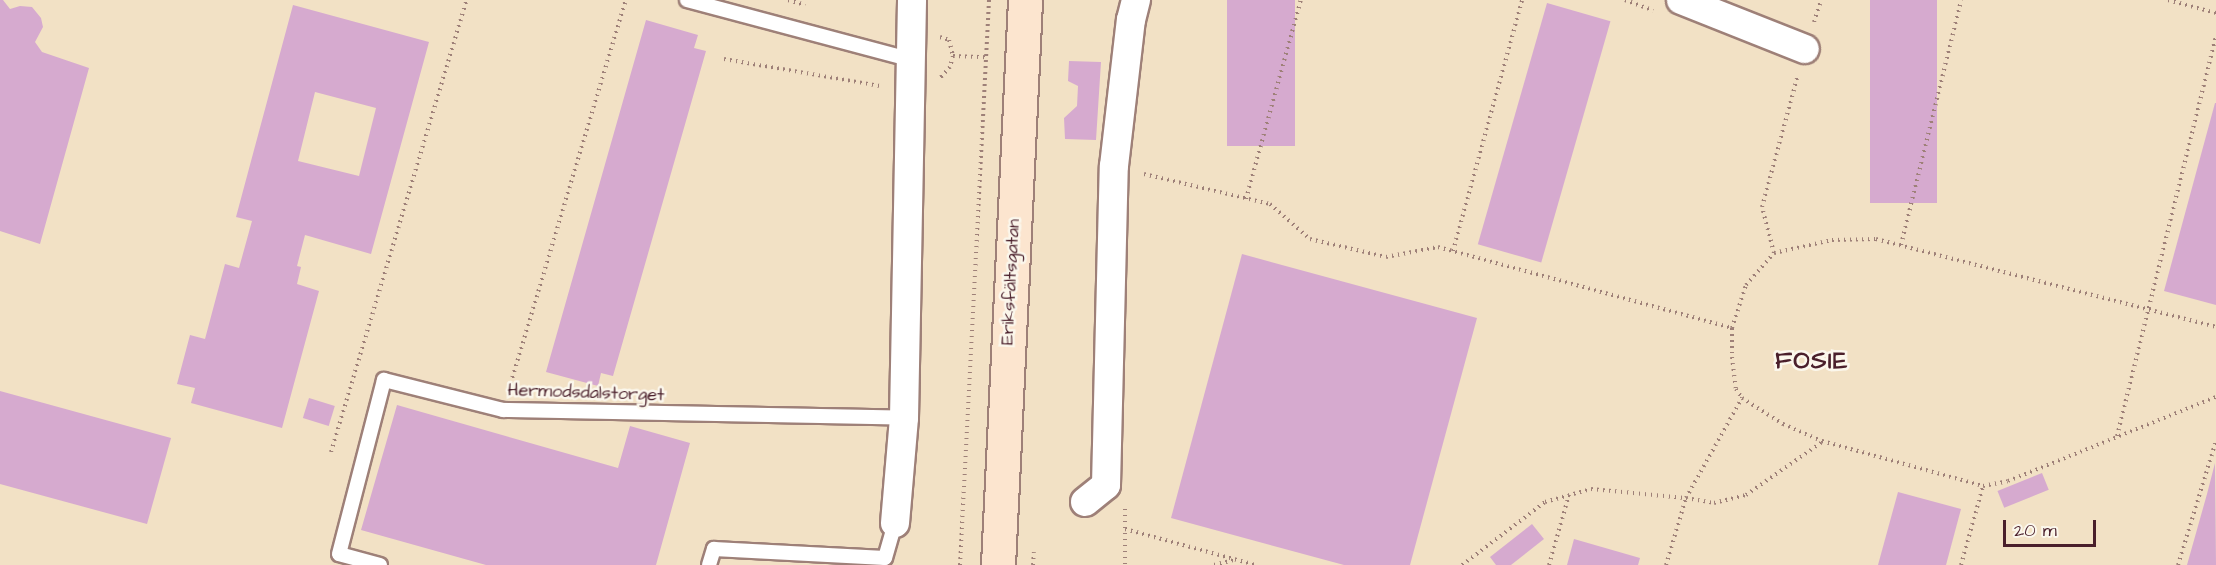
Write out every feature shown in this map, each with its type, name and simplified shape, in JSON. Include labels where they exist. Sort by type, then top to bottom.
[{"type":"street","points":[[895,523],[904,418],[913,60],[912,0]]},
{"type":"street","name":"Eriksfältsgatan","points":[[998,565],[1025,0]]},
{"type":"street","points":[[1095,494],[1114,166],[1131,20],[1136,0]]},
{"type":"street","points":[[1681,0],[1805,49]]},
{"type":"lane","points":[[687,0],[913,60]]},
{"type":"lane","name":"Hermodsdalstorget","points":[[380,565],[339,554],[384,380],[503,410],[904,418]]},
{"type":"lane","points":[[709,565],[714,549],[885,558],[895,523]]},
{"type":"path","points":[[332,452],[467,0]]},
{"type":"path","points":[[503,410],[626,0]]},
{"type":"path","points":[[960,565],[988,0]]},
{"type":"path","points":[[1246,199],[1301,0]]},
{"type":"path","points":[[1453,251],[1522,0]]},
{"type":"path","points":[[1901,245],[1961,0]]},
{"type":"path","points":[[2168,0],[2216,13]]},
{"type":"path","points":[[2117,437],[2216,36]]},
{"type":"path","points":[[1774,253],[1762,207],[1805,49]]},
{"type":"path","points":[[953,56],[986,57]]},
{"type":"path","points":[[1114,166],[1270,204],[1310,239],[1386,257],[1438,247],[1732,328]]},
{"type":"path","points":[[2216,327],[1876,239],[1832,240],[1774,253],[1746,285],[1732,328],[1732,357],[1736,389],[1742,398],[1783,424],[1822,441],[1983,486],[2008,481],[2216,398]]},
{"type":"path","points":[[1666,565],[1686,498],[1742,398]]},
{"type":"path","points":[[1462,565],[1545,501],[1591,489],[1714,502],[1746,495],[1822,441]]},
{"type":"path","points":[[2178,565],[2216,441]]},
{"type":"path","points":[[1961,565],[1983,486]]},
{"type":"path","points":[[1095,494],[1125,510],[1125,565]]},
{"type":"path","points":[[1549,565],[1570,495]]},
{"type":"path","points":[[1125,529],[1256,565]]},
{"type":"path","points":[[1214,565],[1237,560]]},
{"type":"building","points":[[0,0],[3,0],[10,9],[20,6],[32,7],[41,18],[43,27],[35,42],[42,52],[89,68],[40,244],[0,231]]},
{"type":"building","points":[[1227,0],[1295,0],[1295,146],[1227,146]]},
{"type":"building","points":[[1870,0],[1937,0],[1937,203],[1870,203]]},
{"type":"building","points":[[1547,3],[1610,21],[1541,262],[1478,244]]},
{"type":"building","points":[[293,5],[429,42],[371,254],[305,235],[297,266],[301,267],[297,284],[319,291],[282,428],[191,403],[195,388],[177,384],[190,335],[205,339],[225,264],[239,268],[252,221],[236,217]],"holes":[[[315,92],[376,108],[359,176],[298,161]]]},
{"type":"building","points":[[646,20],[698,35],[694,48],[706,51],[613,376],[601,373],[598,386],[546,372]]},
{"type":"building","points":[[1069,61],[1101,62],[1096,140],[1065,139],[1064,118],[1077,106],[1078,86],[1068,81]]},
{"type":"building","points":[[2216,103],[2216,305],[2164,291]]},
{"type":"building","points":[[1242,254],[1477,318],[1410,565],[1344,565],[1171,518]]},
{"type":"building","points":[[0,391],[171,438],[147,524],[0,484]]},
{"type":"building","points":[[309,398],[335,406],[329,426],[303,418]]},
{"type":"building","points":[[397,405],[618,468],[630,426],[690,443],[656,565],[486,565],[361,530]]},
{"type":"building","points":[[2215,463],[2216,565],[2187,565],[2207,494]]},
{"type":"building","points":[[2042,473],[2049,490],[2004,508],[1997,491]]},
{"type":"building","points":[[1898,492],[1961,509],[1946,565],[1878,565]]},
{"type":"building","points":[[1532,524],[1544,539],[1511,565],[1496,565],[1490,557]]},
{"type":"building","points":[[1574,539],[1640,558],[1638,565],[1567,565]]},
{"type":"district","name":"FOSIE","points":[[1812,362]]}]
